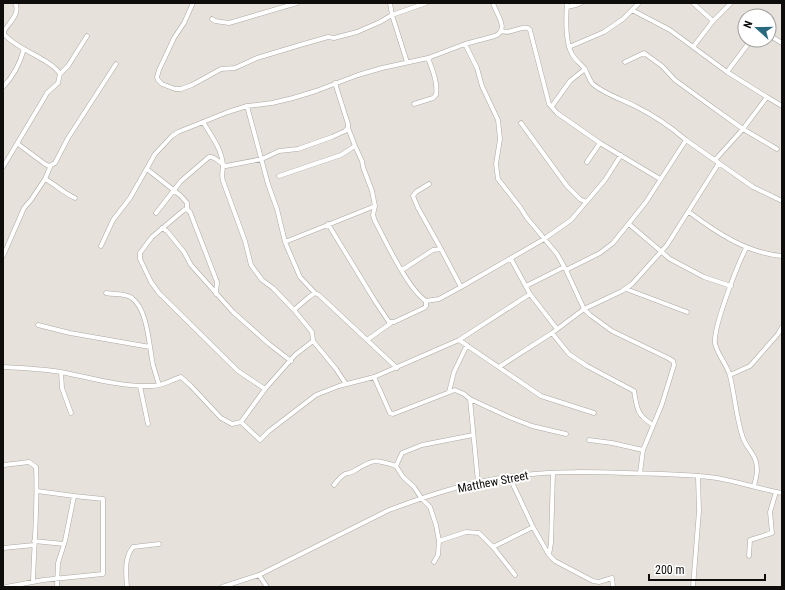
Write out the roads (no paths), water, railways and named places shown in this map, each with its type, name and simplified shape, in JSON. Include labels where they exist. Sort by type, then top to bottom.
[{"type":"street","points":[[194,3],[184,23],[174,38],[157,77],[162,84],[174,89],[181,89],[192,85],[221,69],[235,68],[257,58],[323,38],[334,38],[358,32],[392,15],[426,3]]},
{"type":"street","points":[[212,19],[215,21],[230,22],[297,3]]},
{"type":"street","points":[[390,3],[392,15],[407,62]]},
{"type":"street","points":[[101,246],[113,220],[130,198],[155,154],[172,136],[178,132],[247,106],[272,103],[316,91],[335,83],[382,68],[428,58],[465,44],[500,34],[503,26],[495,11],[493,3]]},
{"type":"street","points":[[581,3],[576,6],[567,5],[567,26],[572,54],[585,69],[592,83],[612,95],[638,107],[678,133],[753,187],[782,201]]},
{"type":"street","points":[[570,47],[604,32],[623,19],[639,3]]},
{"type":"street","points":[[692,3],[713,21]]},
{"type":"street","points":[[693,47],[713,21],[731,3]]},
{"type":"street","points":[[17,4],[17,12],[4,31],[4,34],[24,49],[55,68],[60,74]]},
{"type":"street","points":[[632,10],[670,30],[727,72],[782,106]]},
{"type":"street","points":[[502,31],[508,32],[522,27],[530,30],[549,104],[557,113],[600,143],[660,179]]},
{"type":"street","points":[[3,167],[43,100],[58,83],[60,74],[68,66],[87,36]]},
{"type":"street","points":[[465,44],[477,68],[482,86],[498,120],[500,139],[496,164],[498,179],[557,254],[584,309],[612,331],[673,361],[674,365],[662,404],[644,450],[640,473]]},
{"type":"street","points":[[727,72],[745,48]]},
{"type":"street","points":[[3,87],[21,60],[24,49]]},
{"type":"street","points":[[624,62],[644,53],[662,66],[675,80],[742,129],[776,149]]},
{"type":"street","points":[[414,104],[433,98],[436,95],[437,90],[435,78],[428,58]]},
{"type":"street","points":[[3,256],[24,208],[45,179],[51,165],[54,163],[88,105],[98,93],[116,64]]},
{"type":"street","points":[[552,106],[570,81],[585,69]]},
{"type":"street","points":[[335,83],[348,128],[362,161],[372,191],[375,206],[373,215],[375,221],[402,270],[418,295],[426,301],[439,299],[462,287],[544,239],[571,220],[605,180],[621,156]]},
{"type":"street","points":[[499,367],[557,329],[584,309],[626,289],[635,281],[667,245],[689,212],[717,161],[767,97]]},
{"type":"street","points":[[247,106],[285,242],[300,277],[315,293],[319,295],[397,368]]},
{"type":"street","points":[[203,122],[217,147],[223,165],[223,181],[245,241],[251,265],[262,280],[277,292],[312,332],[312,341],[336,369],[346,384]]},
{"type":"street","points":[[521,123],[567,186],[580,199],[586,202]]},
{"type":"street","points":[[156,213],[181,181],[209,157],[214,157],[226,166],[262,159],[279,151],[298,149],[332,137],[348,128]]},
{"type":"street","points":[[526,286],[600,253],[613,243],[646,202],[686,140]]},
{"type":"street","points":[[586,162],[600,143]]},
{"type":"street","points":[[18,144],[45,164],[49,166],[51,165]]},
{"type":"street","points":[[279,176],[340,155],[355,146]]},
{"type":"street","points":[[147,169],[181,196],[187,204],[187,209],[192,216],[216,282],[216,294]]},
{"type":"street","points":[[45,179],[75,198]]},
{"type":"street","points":[[429,184],[414,194],[414,202],[462,287]]},
{"type":"street","points":[[285,242],[375,206]]},
{"type":"street","points":[[187,209],[152,237],[140,253],[140,259],[151,282],[159,293],[238,371],[265,389]]},
{"type":"street","points":[[689,212],[712,229],[746,248],[782,256]]},
{"type":"street","points":[[328,224],[375,301],[391,323]]},
{"type":"street","points":[[629,224],[670,259],[704,277],[731,286]]},
{"type":"street","points":[[162,228],[167,231],[184,252],[191,265],[233,312],[269,344],[291,360]]},
{"type":"street","points":[[746,248],[738,264],[716,331],[715,342],[730,375],[743,438],[755,459],[757,472],[754,486]]},
{"type":"street","points":[[402,270],[434,250],[441,249]]},
{"type":"street","points":[[511,259],[530,294],[557,329]]},
{"type":"street","points":[[626,289],[687,312]]},
{"type":"street","points":[[106,293],[117,295],[124,294],[132,298],[139,305],[146,327],[159,385]]},
{"type":"street","points":[[294,310],[308,297],[315,293]]},
{"type":"street","points":[[241,422],[260,440],[269,430],[316,395],[346,384],[374,377],[459,340],[530,294]]},
{"type":"street","points":[[367,340],[391,323],[424,308],[426,306],[426,301]]},
{"type":"street","points":[[38,325],[70,333],[150,347]]},
{"type":"street","points":[[730,375],[750,366],[778,334],[782,327]]},
{"type":"street","points":[[552,332],[569,354],[587,366],[634,391],[636,407],[641,416],[653,425]]},
{"type":"street","points":[[459,340],[541,396],[594,413]]},
{"type":"street","points":[[3,367],[61,372],[140,386],[167,384],[181,377],[221,418],[232,424],[241,422],[265,389],[295,355],[312,341]]},
{"type":"street","points":[[449,392],[454,372],[467,346]]},
{"type":"street","points":[[61,372],[62,388],[72,413]]},
{"type":"street","points":[[374,377],[390,413],[393,414],[455,390],[464,394],[470,399],[509,417],[532,426],[566,434]]},
{"type":"street","points":[[140,386],[148,424]]},
{"type":"street","points":[[470,399],[478,482]]},
{"type":"street","points":[[396,466],[402,453],[422,444],[473,435]]},
{"type":"street","points":[[589,440],[644,450]]},
{"type":"street","points":[[334,485],[344,475],[372,461],[381,461],[396,466],[403,477],[414,487],[422,499],[430,507],[439,541],[438,555],[434,562]]},
{"type":"street","points":[[3,466],[29,462],[36,467],[37,491],[34,543],[34,582]]},
{"type":"street","points":[[549,555],[551,543],[553,473]]},
{"type":"street","name":"Matthew Street","points":[[222,587],[259,575],[388,510],[478,482],[509,476],[553,473],[640,473],[716,478],[782,493]]},
{"type":"street","points":[[509,476],[533,527],[549,555],[555,561],[593,581],[599,582],[612,578],[613,587]]},
{"type":"street","points":[[693,587],[699,511],[698,477]]},
{"type":"street","points":[[6,587],[34,582],[103,574],[102,499],[37,491]]},
{"type":"street","points":[[749,556],[750,540],[772,533],[770,512],[776,492]]},
{"type":"street","points":[[57,587],[58,563],[64,544],[74,496]]},
{"type":"street","points":[[493,547],[533,527]]},
{"type":"street","points":[[439,541],[466,532],[479,533],[493,547],[515,575]]},
{"type":"street","points":[[3,548],[34,543],[64,544]]},
{"type":"street","points":[[127,587],[126,571],[128,553],[133,547],[159,544]]},
{"type":"street","points":[[259,575],[267,587]]}]
